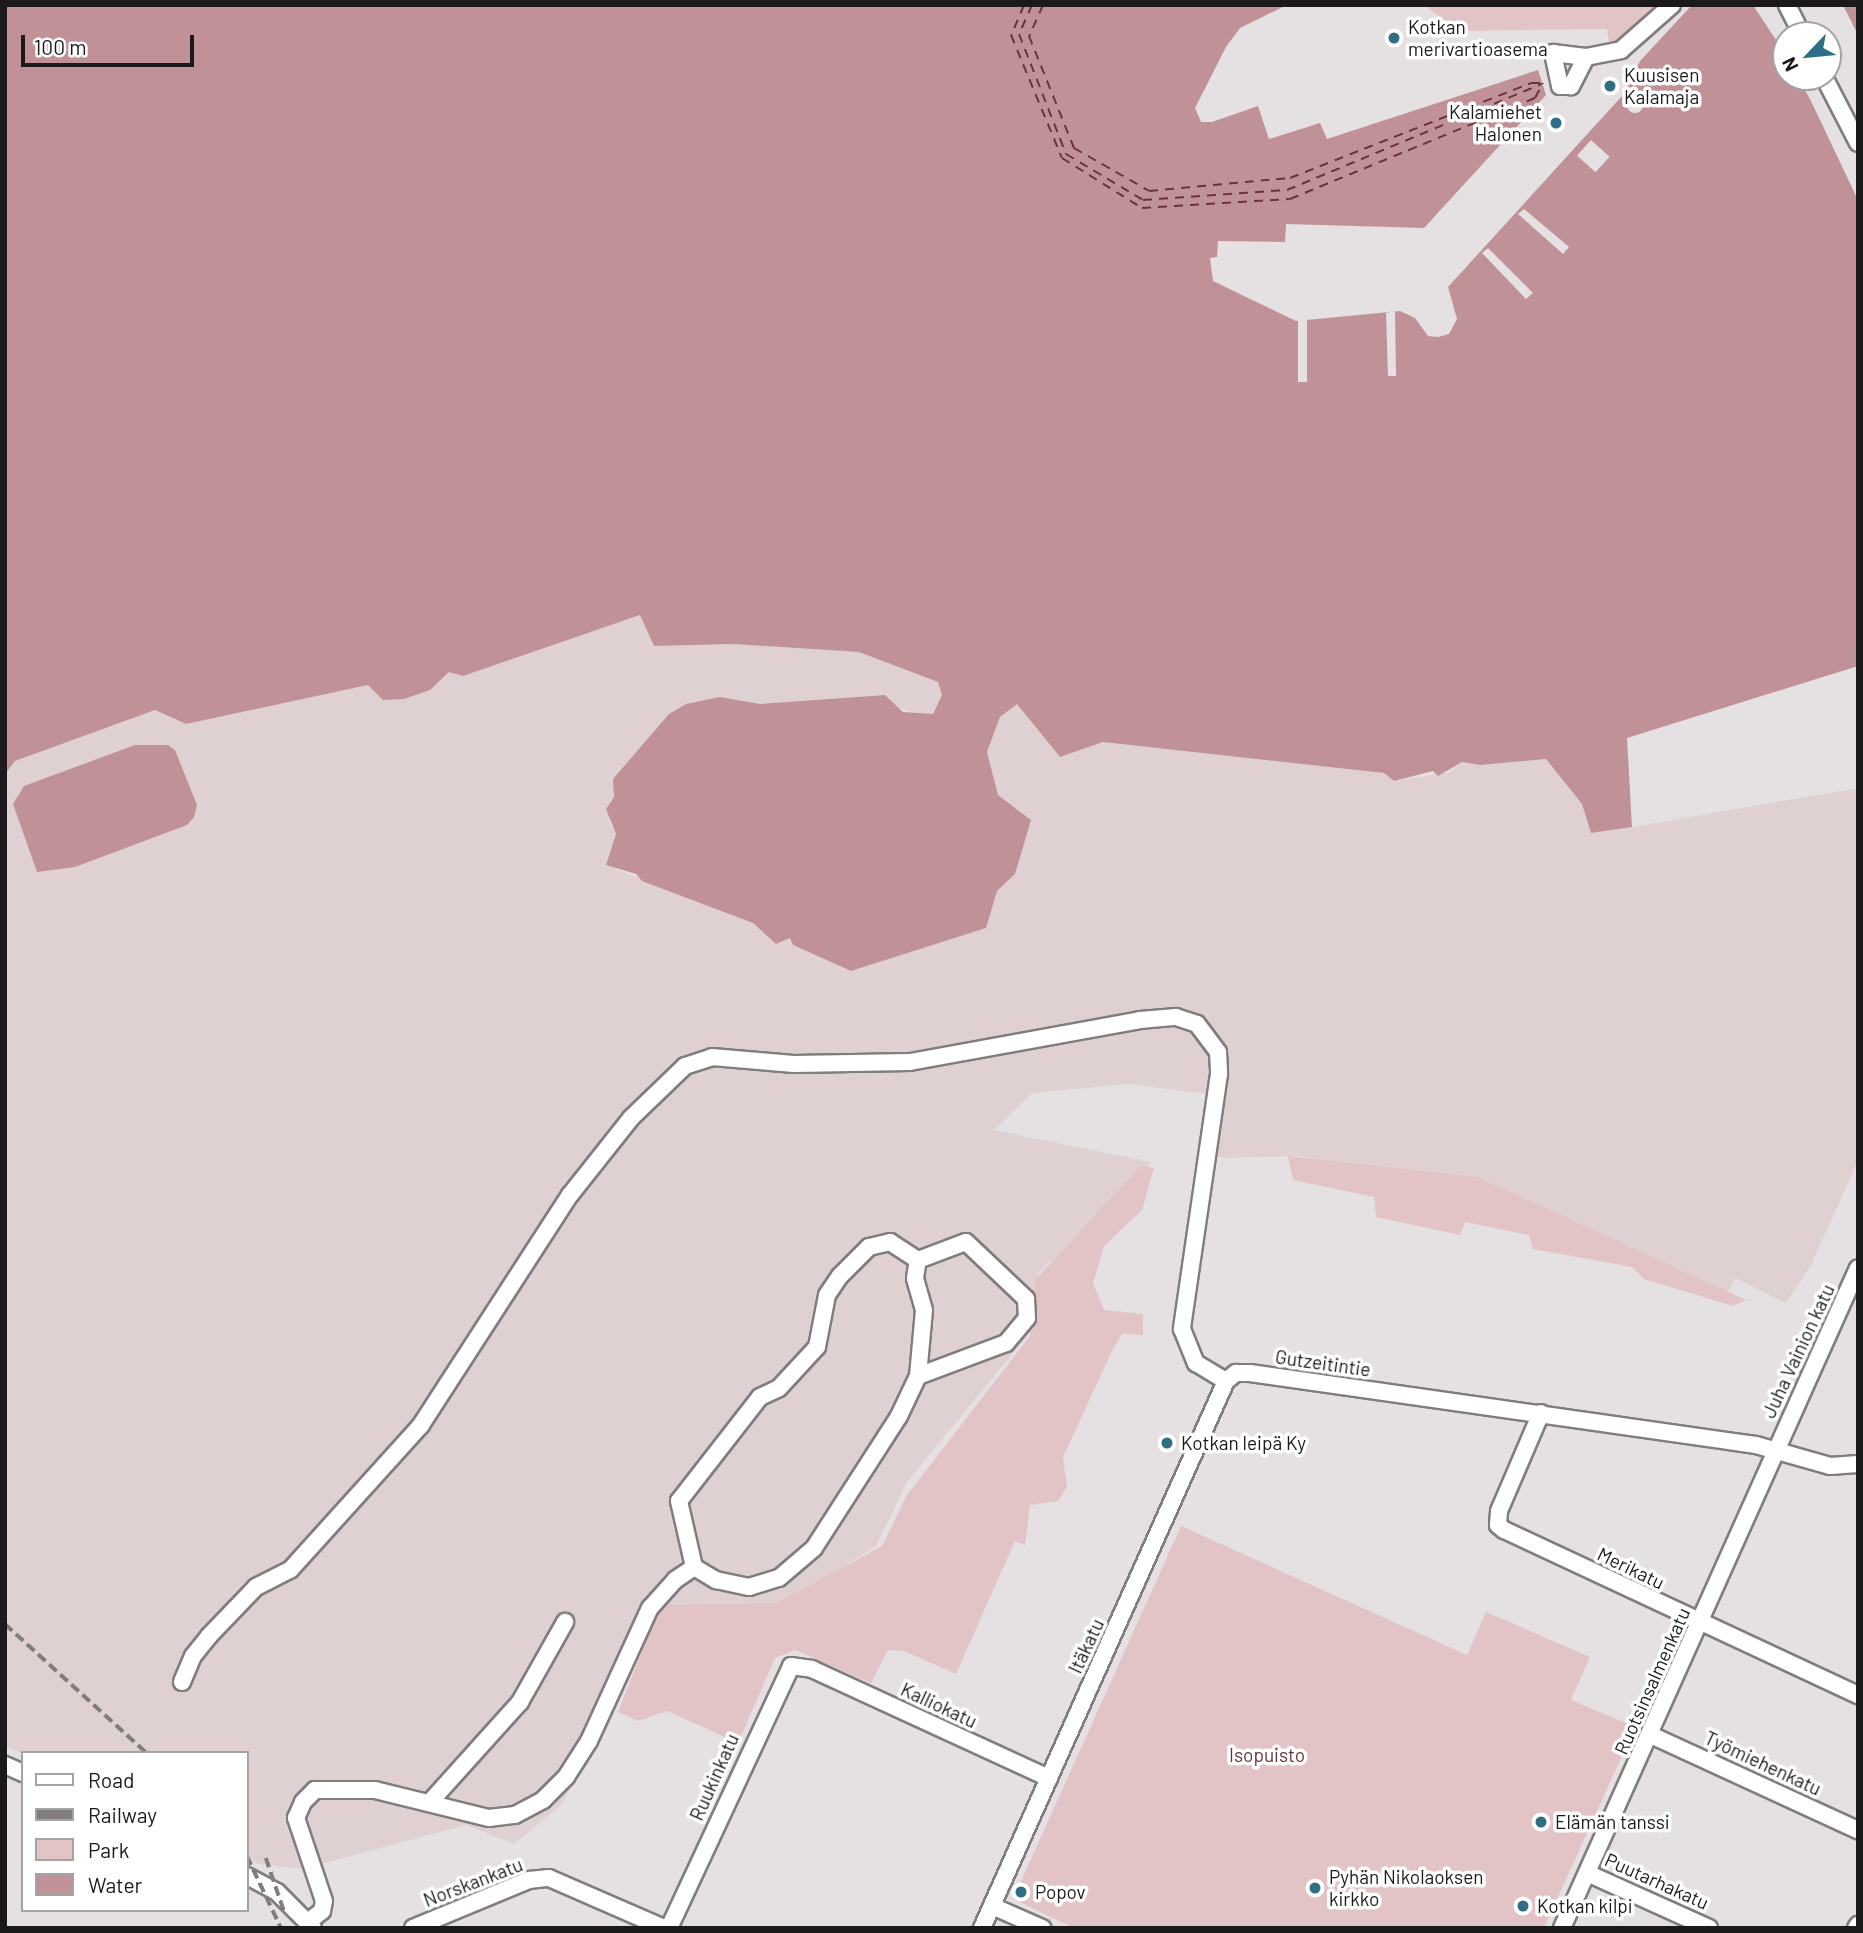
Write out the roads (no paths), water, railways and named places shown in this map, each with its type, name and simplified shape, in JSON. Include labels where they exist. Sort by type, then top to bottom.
[{"type":"street","points":[[1586,57],[1621,50],[1672,5]]},
{"type":"street","points":[[1787,5],[1795,21]]},
{"type":"street","points":[[1831,91],[1858,143]]},
{"type":"street","points":[[182,1682],[192,1656],[209,1636],[256,1587],[291,1569],[421,1425],[570,1195],[631,1118],[685,1066],[712,1056],[794,1064],[910,1062],[1176,1017],[1197,1024],[1219,1052],[1219,1074],[1181,1319],[1189,1353],[1226,1381]]},
{"type":"street","points":[[890,1242],[918,1260],[915,1278],[924,1310],[918,1377],[899,1416],[814,1548],[779,1578],[749,1587],[716,1580],[694,1567],[679,1501],[760,1396],[779,1388],[817,1347],[827,1294],[840,1276],[870,1247],[890,1242]]},
{"type":"street","points":[[918,1260],[966,1242],[973,1245],[1026,1299],[1027,1318],[1006,1343],[918,1377]]},
{"type":"street","name":"Juha Vainion katu","points":[[1776,1451],[1858,1268]]},
{"type":"street","name":"Gutzeitintie","points":[[1226,1381],[1236,1373],[1250,1373],[1541,1413],[1776,1451],[1830,1466],[1858,1464]]},
{"type":"street","name":"Itäkatu","points":[[982,1928],[1226,1381]]},
{"type":"street","name":"Merikatu","points":[[1541,1413],[1499,1511],[1498,1525],[1700,1625],[1858,1695]]},
{"type":"street","name":"Ruotsinsalmenkatu","points":[[1562,1928],[1651,1735],[1776,1451]]},
{"type":"street","points":[[248,1877],[277,1892],[311,1925],[322,1911],[324,1900],[296,1818],[303,1802],[315,1790],[375,1790],[431,1801],[489,1818],[514,1815],[543,1800],[566,1777],[589,1741],[650,1608],[674,1580],[694,1567]]},
{"type":"street","points":[[431,1801],[520,1702],[565,1622]]},
{"type":"street","name":"Ruukinkatu","points":[[666,1928],[784,1674],[791,1666],[812,1669]]},
{"type":"street","name":"Kalliokatu","points":[[812,1669],[1049,1778]]},
{"type":"street","name":"Työmiehenkatu","points":[[1651,1735],[1858,1830]]},
{"type":"street","points":[[5,1765],[21,1772]]},
{"type":"street","name":"Puutarhakatu","points":[[1587,1873],[1709,1928]]},
{"type":"street","name":"Norskankatu","points":[[413,1928],[529,1880],[549,1878],[666,1928]]},
{"type":"street","points":[[992,1906],[1042,1928]]},
{"type":"water","points":[[5,5],[1287,5],[1240,28],[1226,47],[1195,108],[1201,122],[1212,122],[1258,106],[1269,139],[1320,123],[1327,139],[1538,70],[1546,95],[1424,228],[1286,224],[1285,242],[1218,241],[1217,257],[1210,258],[1213,281],[1296,321],[1400,311],[1415,318],[1428,336],[1438,337],[1449,334],[1457,319],[1448,287],[1622,96],[1640,61],[1692,5],[1753,5],[1772,34],[1772,91],[1805,91],[1858,200],[1858,666],[1627,738],[1632,827],[1591,833],[1582,804],[1546,759],[1480,765],[1462,762],[1438,776],[1433,771],[1394,781],[1384,773],[1103,742],[1060,757],[1017,704],[1000,717],[987,752],[998,795],[1031,820],[1015,874],[997,891],[986,928],[851,971],[793,945],[790,938],[776,944],[753,923],[642,881],[636,874],[606,865],[616,834],[606,809],[614,797],[613,779],[669,714],[686,704],[720,697],[760,704],[885,695],[903,712],[933,714],[942,695],[938,682],[859,652],[733,644],[654,646],[640,615],[463,676],[449,672],[430,690],[404,699],[383,700],[368,685],[186,724],[155,710],[15,761],[5,774]]},
{"type":"water","points":[[1843,5],[1858,5],[1858,34],[1857,33]]},
{"type":"water","points":[[135,745],[168,745],[175,750],[197,805],[194,817],[187,825],[75,867],[37,872],[13,804],[24,786]]},
{"type":"railway","points":[[5,1624],[145,1751]]},
{"type":"railway","points":[[248,1858],[281,1928]]},
{"type":"railway","points":[[266,1858],[284,1911]]},
{"type":"place","name":"Kotkan merivartioasema","points":[[1394,38]]},
{"type":"place","name":"Kuusisen Kalamaja","points":[[1610,86]]},
{"type":"place","name":"Kalamiehet Halonen","points":[[1556,123]]},
{"type":"place","name":"Kotkan leipä Ky","points":[[1167,1443]]},
{"type":"place","name":"Elämän tanssi","points":[[1541,1822]]},
{"type":"place","name":"Pyhän Nikolaoksen kirkko","points":[[1315,1888]]},
{"type":"place","name":"Popov","points":[[1021,1892]]},
{"type":"place","name":"Kotkan kilpi","points":[[1523,1906]]},
{"type":"park label","name":"Isopuisto","points":[[1267,1755]]}]
